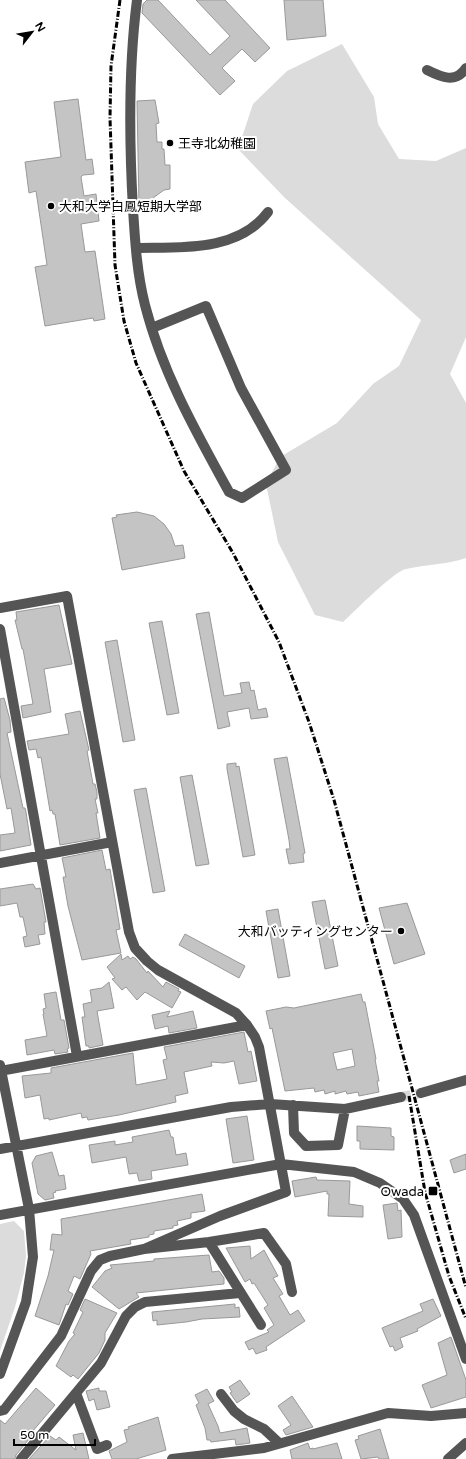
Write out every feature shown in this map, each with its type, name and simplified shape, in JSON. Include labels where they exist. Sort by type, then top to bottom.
[{"type":"street","points":[[137,0],[132,34],[129,99],[132,182],[140,284],[152,328],[180,399],[229,492],[242,498],[286,470],[240,388],[206,306],[152,328]]},
{"type":"street","points":[[427,70],[449,78],[456,77],[466,68]]},
{"type":"street","points":[[136,248],[205,245],[237,237],[250,231],[260,223],[268,212]]},
{"type":"street","points":[[0,608],[67,596],[129,932],[135,948],[147,962],[158,970],[236,1013],[247,1025],[259,1047],[286,1192],[220,1216],[144,1249]]},
{"type":"street","points":[[0,629],[77,1056]]},
{"type":"street","points":[[0,863],[112,842]]},
{"type":"street","points":[[0,1374],[26,1302],[33,1257],[29,1209],[0,1069],[247,1025]]},
{"type":"street","points":[[421,1093],[466,1080]]},
{"type":"street","points":[[0,1149],[231,1107],[270,1104],[345,1109],[401,1098]]},
{"type":"street","points":[[293,1105],[294,1133],[306,1146],[338,1145],[345,1109]]},
{"type":"street","points":[[0,1215],[281,1164],[354,1172],[380,1183],[403,1199],[414,1214],[466,1359]]},
{"type":"street","points":[[0,1411],[4,1410],[62,1336],[91,1271],[100,1260],[110,1256],[144,1249],[209,1242],[264,1233],[286,1264],[292,1292]]},
{"type":"street","points":[[209,1242],[261,1325]]},
{"type":"street","points":[[21,1459],[101,1363],[126,1316],[135,1307],[145,1302],[240,1293]]},
{"type":"street","points":[[76,1393],[97,1449],[107,1445]]},
{"type":"street","points":[[221,1394],[234,1411],[244,1420],[264,1429],[279,1443]]},
{"type":"street","points":[[172,1459],[264,1448],[388,1413],[431,1416],[466,1413]]},
{"type":"street","points":[[448,1459],[466,1443]]},
{"type":"shaded area","points":[[342,44],[374,97],[378,124],[399,159],[436,161],[466,148],[466,337],[450,374],[466,403],[466,558],[451,562],[414,567],[400,571],[343,622],[315,615],[278,542],[266,484],[280,457],[337,423],[373,384],[399,366],[421,320],[285,198],[238,149],[253,104],[287,71]]},
{"type":"shaded area","points":[[14,1221],[24,1231],[26,1256],[24,1273],[15,1307],[0,1351],[0,1224]]},
{"type":"building","points":[[147,0],[158,0],[210,55],[230,36],[196,0],[225,0],[270,48],[255,62],[242,49],[222,68],[235,81],[220,95],[142,13],[143,4]]},
{"type":"building","points":[[284,0],[323,0],[326,36],[287,40]]},
{"type":"building","points":[[78,99],[86,160],[92,159],[94,174],[83,175],[81,177],[84,196],[96,194],[99,221],[81,224],[85,252],[95,251],[105,319],[94,321],[93,318],[45,326],[35,267],[47,265],[36,191],[29,193],[25,162],[61,157],[54,102]]},
{"type":"building","points":[[155,100],[159,123],[156,124],[157,142],[162,142],[165,165],[170,165],[170,189],[164,190],[153,198],[153,204],[139,205],[137,101]]},
{"type":"building","points":[[137,512],[154,516],[164,524],[171,534],[175,546],[183,545],[185,558],[122,570],[112,518],[117,517],[116,515]]},
{"type":"building","points":[[59,605],[72,664],[44,669],[51,712],[23,718],[21,706],[33,704],[23,649],[15,620],[17,620],[16,612]]},
{"type":"building","points":[[209,612],[224,696],[242,693],[240,683],[249,682],[251,691],[254,690],[258,710],[266,708],[268,717],[251,719],[249,708],[227,712],[230,726],[218,729],[196,614]]},
{"type":"building","points":[[162,621],[179,713],[167,715],[149,623]]},
{"type":"building","points":[[117,640],[135,740],[123,742],[105,642]]},
{"type":"building","points":[[4,698],[10,720],[11,732],[7,733],[23,808],[25,808],[26,812],[31,845],[0,851],[0,835],[15,833],[11,808],[7,809],[0,774],[0,699]]},
{"type":"building","points":[[80,711],[89,750],[87,751],[93,784],[95,784],[97,792],[97,799],[95,799],[100,838],[60,845],[55,814],[53,814],[52,810],[50,811],[41,757],[38,758],[36,749],[29,750],[27,741],[69,734],[65,714]]},
{"type":"building","points":[[287,757],[305,853],[303,854],[304,862],[289,864],[286,849],[290,849],[289,840],[274,759]]},
{"type":"building","points":[[236,763],[236,767],[239,766],[255,855],[243,857],[227,769],[227,764]]},
{"type":"building","points":[[192,775],[209,864],[196,866],[180,777]]},
{"type":"building","points":[[146,788],[165,891],[153,893],[134,790]]},
{"type":"building","points":[[102,850],[106,870],[110,869],[120,929],[116,930],[121,953],[82,960],[68,906],[63,877],[66,877],[62,858]]},
{"type":"building","points":[[33,884],[36,889],[40,888],[46,922],[44,922],[45,934],[38,935],[40,944],[25,947],[23,937],[27,936],[23,917],[20,917],[17,903],[0,906],[0,889]]},
{"type":"building","points":[[325,900],[338,966],[325,969],[312,902]]},
{"type":"building","name":"大和バッティングセンター","points":[[407,903],[425,954],[394,964],[379,908]]},
{"type":"building","points":[[278,909],[290,976],[278,978],[266,911]]},
{"type":"building","points":[[185,934],[245,966],[239,978],[179,945]]},
{"type":"building","points":[[121,954],[122,960],[128,956],[130,959],[133,957],[136,959],[147,973],[148,971],[163,987],[166,982],[179,989],[178,991],[181,992],[172,1008],[145,992],[137,1000],[126,987],[122,990],[112,979],[115,978],[107,967]]},
{"type":"building","points":[[109,982],[114,1008],[97,1011],[103,1045],[89,1048],[89,1046],[86,1046],[84,1032],[82,1017],[85,1017],[83,1004],[92,1002],[90,990],[102,988]]},
{"type":"building","points":[[56,992],[61,1020],[64,1020],[69,1048],[67,1049],[68,1052],[55,1054],[54,1050],[27,1055],[25,1040],[47,1036],[43,1014],[43,1009],[46,1008],[44,994]]},
{"type":"building","points":[[361,994],[363,1002],[365,1002],[376,1059],[379,1092],[359,1096],[358,1092],[347,1094],[346,1091],[335,1094],[335,1091],[325,1094],[324,1090],[315,1092],[314,1088],[285,1091],[272,1028],[270,1029],[266,1011],[286,1007],[294,1008]],"holes":[[[352,1049],[355,1066],[337,1070],[333,1053]]]},
{"type":"building","points":[[170,1011],[167,1017],[193,1011],[197,1028],[169,1033],[168,1026],[155,1029],[152,1015]]},
{"type":"building","points":[[244,1032],[248,1052],[251,1051],[257,1081],[239,1084],[234,1061],[224,1063],[211,1062],[212,1066],[184,1072],[188,1093],[175,1096],[176,1102],[119,1115],[88,1120],[87,1117],[82,1118],[81,1113],[49,1120],[49,1118],[44,1119],[40,1095],[25,1098],[22,1076],[51,1073],[51,1068],[133,1053],[136,1085],[167,1079],[163,1060],[167,1059],[164,1047]]},
{"type":"building","points":[[247,1116],[254,1160],[233,1163],[226,1119]]},
{"type":"building","points":[[357,1126],[391,1128],[391,1136],[394,1137],[394,1150],[360,1149],[360,1141],[357,1141]]},
{"type":"building","points":[[169,1130],[171,1137],[173,1137],[176,1155],[186,1153],[188,1165],[151,1171],[152,1179],[139,1181],[137,1173],[129,1174],[126,1157],[92,1163],[89,1145],[115,1141],[115,1145],[133,1142],[132,1137]]},
{"type":"building","points":[[52,1152],[59,1176],[64,1175],[66,1189],[55,1191],[56,1192],[53,1193],[54,1198],[45,1200],[38,1194],[32,1163],[36,1156]]},
{"type":"building","points":[[466,1154],[466,1169],[454,1173],[450,1160]]},
{"type":"building","points":[[316,1177],[317,1180],[350,1181],[349,1204],[363,1206],[363,1217],[328,1216],[329,1194],[327,1194],[327,1191],[295,1197],[292,1181]]},
{"type":"building","points":[[202,1194],[205,1211],[191,1213],[191,1218],[177,1221],[178,1225],[173,1226],[173,1228],[154,1231],[154,1234],[149,1235],[149,1237],[130,1240],[131,1244],[90,1251],[91,1254],[80,1279],[74,1276],[68,1291],[73,1294],[68,1305],[66,1304],[59,1325],[35,1316],[48,1276],[54,1250],[50,1250],[52,1234],[62,1235],[61,1219]]},
{"type":"building","points":[[397,1203],[398,1211],[401,1210],[402,1237],[388,1239],[383,1205]]},
{"type":"building","points":[[250,1246],[251,1259],[264,1250],[278,1276],[273,1278],[283,1294],[279,1296],[290,1315],[298,1310],[305,1321],[266,1347],[267,1350],[256,1354],[253,1348],[249,1350],[245,1342],[269,1332],[267,1330],[274,1325],[264,1308],[268,1305],[254,1283],[252,1284],[250,1279],[245,1282],[226,1248]]},
{"type":"building","points":[[209,1255],[212,1272],[219,1271],[224,1278],[224,1284],[136,1293],[139,1297],[119,1309],[92,1287],[105,1271],[112,1268],[110,1265],[154,1261],[154,1259]]},
{"type":"building","points":[[85,1299],[117,1313],[105,1333],[105,1340],[99,1353],[78,1379],[73,1375],[71,1377],[56,1366],[69,1341],[75,1334],[73,1333],[83,1312],[80,1310]]},
{"type":"building","points":[[433,1299],[441,1316],[417,1329],[418,1331],[400,1338],[403,1347],[395,1351],[393,1346],[390,1347],[382,1328],[423,1311],[420,1304]]},
{"type":"building","points":[[235,1304],[235,1308],[239,1307],[240,1317],[202,1319],[157,1325],[157,1320],[153,1321],[152,1312]]},
{"type":"building","points":[[451,1337],[466,1380],[466,1397],[431,1408],[422,1385],[447,1375],[438,1343]]},
{"type":"building","points":[[240,1380],[250,1394],[237,1403],[230,1393],[232,1392],[229,1387]]},
{"type":"building","points":[[36,1388],[55,1405],[32,1432],[34,1433],[16,1455],[15,1459],[0,1459],[0,1420],[5,1424]]},
{"type":"building","points":[[99,1388],[99,1391],[106,1391],[110,1407],[97,1410],[94,1399],[89,1401],[86,1391]]},
{"type":"building","points":[[207,1389],[214,1401],[208,1404],[220,1433],[247,1428],[250,1443],[236,1445],[235,1439],[211,1442],[210,1440],[207,1440],[205,1428],[196,1405],[199,1403],[195,1395]]},
{"type":"building","points":[[292,1396],[313,1427],[286,1435],[283,1430],[291,1425],[278,1406]]},
{"type":"building","points":[[158,1417],[166,1450],[136,1459],[112,1459],[109,1451],[127,1442],[124,1430],[129,1429],[128,1427]]},
{"type":"building","points":[[380,1429],[389,1459],[379,1459],[378,1457],[361,1459],[355,1440],[359,1439],[358,1436]]},
{"type":"building","points":[[83,1433],[89,1459],[29,1459],[50,1436],[56,1440],[59,1437],[76,1450],[73,1435]]},
{"type":"building","points":[[308,1443],[310,1449],[313,1449],[337,1443],[342,1459],[292,1459],[290,1450]]},
{"type":"tunnel","points":[[401,1097],[421,1093]]},
{"type":"railway","points":[[120,0],[111,66],[110,118],[115,265],[124,321],[136,363],[184,471],[233,553],[279,642],[309,722],[334,800],[466,1288]]},
{"type":"railway","points":[[409,1096],[425,1192],[449,1276],[466,1319]]},
{"type":"place","name":"王寺北幼稚園","points":[[170,143]]},
{"type":"place","name":"大和大学白鳳短期大学部","points":[[51,206]]},
{"type":"place","name":"大和バッティングセンター","points":[[401,931]]},
{"type":"place","name":"Owada","points":[[433,1191]]}]
